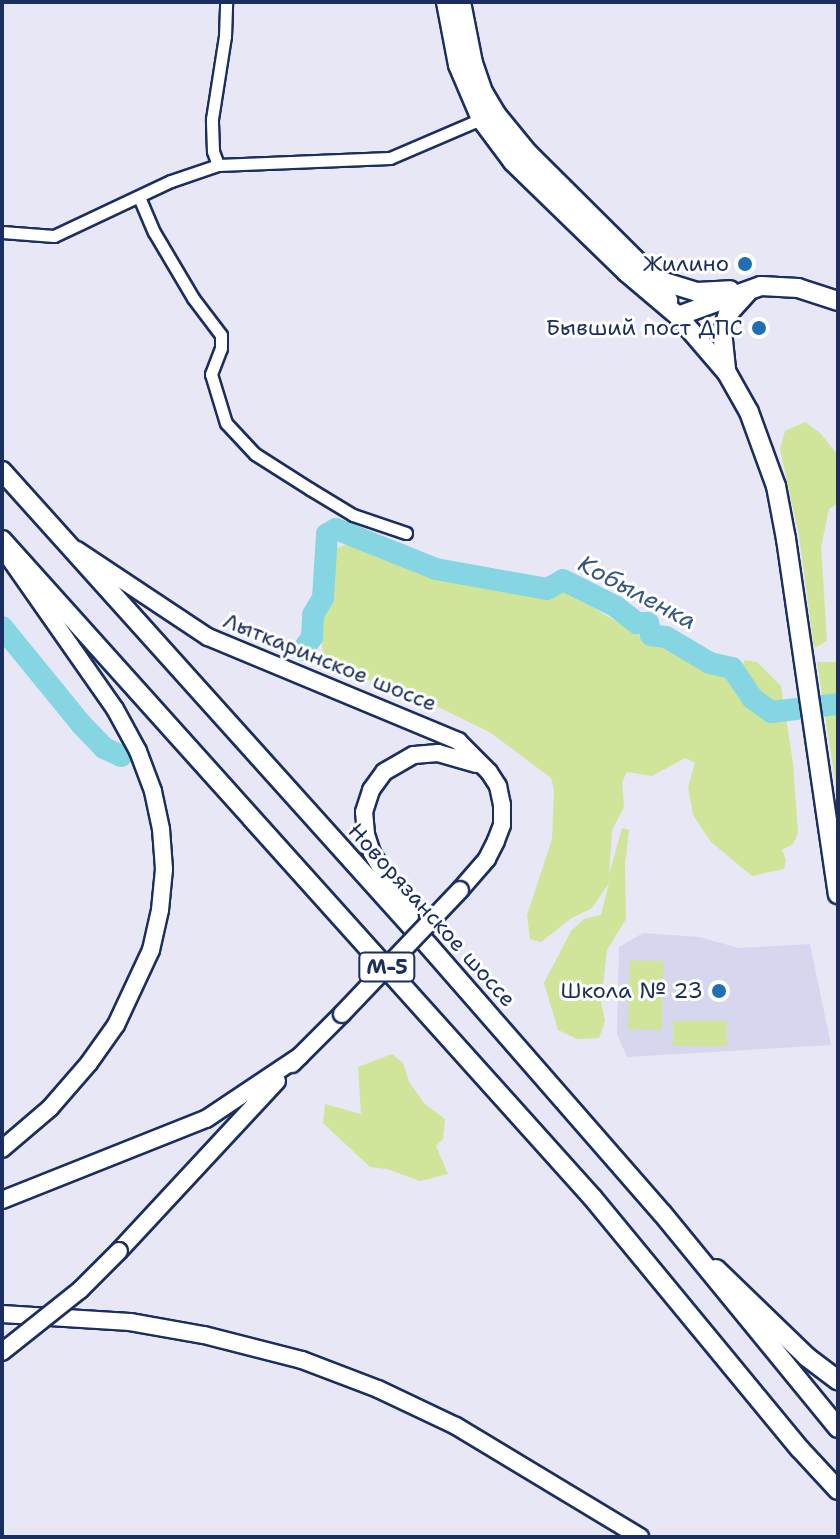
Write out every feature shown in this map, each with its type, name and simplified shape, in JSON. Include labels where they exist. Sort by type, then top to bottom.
[{"type":"main road","points":[[446,2],[458,65],[481,119],[513,162],[626,272],[678,316]]},
{"type":"main road","points":[[461,2],[473,63],[483,92],[496,114],[528,153],[655,279],[678,316],[727,373],[754,422],[776,486],[838,894]]},
{"type":"main road","points":[[655,279],[697,292],[752,287],[798,288],[838,301]]},
{"type":"main road","points":[[678,316],[752,287]]},
{"type":"main road","points":[[727,373],[722,332],[732,307],[752,287]]},
{"type":"main road","name":"Новорязанское шоссе","points":[[2,471],[428,945],[662,1213],[807,1357],[838,1380]]},
{"type":"main road","name":"М-5","points":[[2,540],[592,1197],[800,1449],[838,1490]]},
{"type":"main road","name":"Лыткаринское шоссе","points":[[2,1352],[80,1290],[119,1251],[460,890],[487,859],[502,825],[498,786],[489,772],[458,741],[208,637],[69,545]]},
{"type":"main road","points":[[2,547],[115,709],[138,751],[156,803],[164,869],[160,910],[151,950],[116,1025],[89,1063],[50,1108],[2,1149]]},
{"type":"main road","points":[[428,945],[372,853],[364,823],[367,800],[384,772],[414,755],[456,756],[489,772]]},
{"type":"main road","name":"Лыткаринское шоссе","points":[[2,1200],[206,1119],[300,1056]]},
{"type":"main road","name":"М-5","points":[[662,1213],[838,1428]]},
{"type":"main road","points":[[2,1314],[130,1322],[204,1335],[302,1360],[378,1389],[456,1426],[640,1537]]},
{"type":"main road","points":[[800,1449],[838,1501]]},
{"type":"street","points":[[218,165],[213,151],[212,119],[225,36],[226,2]]},
{"type":"street","points":[[2,232],[54,236],[171,181],[218,165],[390,158],[481,119]]},
{"type":"street","points":[[139,197],[154,232],[193,298],[221,335],[221,348],[211,374],[226,423],[255,454],[310,489],[353,515],[406,533]]},
{"type":"shaded area","name":"Школа № 23","points":[[643,933],[699,937],[739,948],[810,944],[831,1045],[627,1057],[617,1034],[619,947]]},
{"type":"green space","points":[[805,422],[820,433],[838,455],[838,503],[829,509],[821,547],[827,641],[814,648],[799,536],[780,449],[785,431]]},
{"type":"green space","points":[[348,544],[361,545],[436,578],[548,594],[566,591],[655,645],[708,666],[734,682],[745,660],[757,662],[781,686],[793,763],[798,833],[793,844],[782,850],[786,860],[784,869],[752,876],[711,842],[693,815],[688,787],[695,763],[685,758],[652,776],[627,772],[622,782],[624,807],[612,830],[609,875],[622,828],[629,830],[625,865],[626,919],[607,950],[601,1003],[605,1021],[599,1038],[577,1039],[558,1030],[544,983],[571,931],[584,919],[601,915],[609,883],[592,908],[570,919],[541,942],[530,939],[527,915],[552,839],[554,790],[551,778],[491,733],[424,700],[324,664],[320,629],[329,600],[332,559],[337,548]]},
{"type":"green space","points":[[817,662],[838,662],[838,800]]},
{"type":"green space","points":[[630,960],[664,961],[662,1030],[628,1029]]},
{"type":"green space","points":[[673,1021],[727,1021],[727,1046],[673,1046]]},
{"type":"green space","points":[[392,1054],[403,1063],[409,1082],[425,1104],[445,1119],[443,1139],[436,1146],[448,1174],[420,1181],[387,1169],[370,1167],[323,1123],[325,1104],[361,1114],[358,1067]]},
{"type":"waterway","name":"Кобыленка","points":[[303,650],[312,637],[313,615],[323,598],[327,534],[336,529],[436,569],[547,589],[563,580],[615,606],[637,623],[648,623],[651,635],[666,637],[710,663],[732,668],[752,698],[771,712],[838,704]]},
{"type":"waterway","name":"Кобыленка","points":[[2,627],[81,724],[104,748],[121,756]]},
{"type":"place","name":"Жилино","points":[[745,264]]},
{"type":"place","name":"Бывший пост ДПС","points":[[759,328]]},
{"type":"place","name":"Школа № 23","points":[[719,991]]}]
